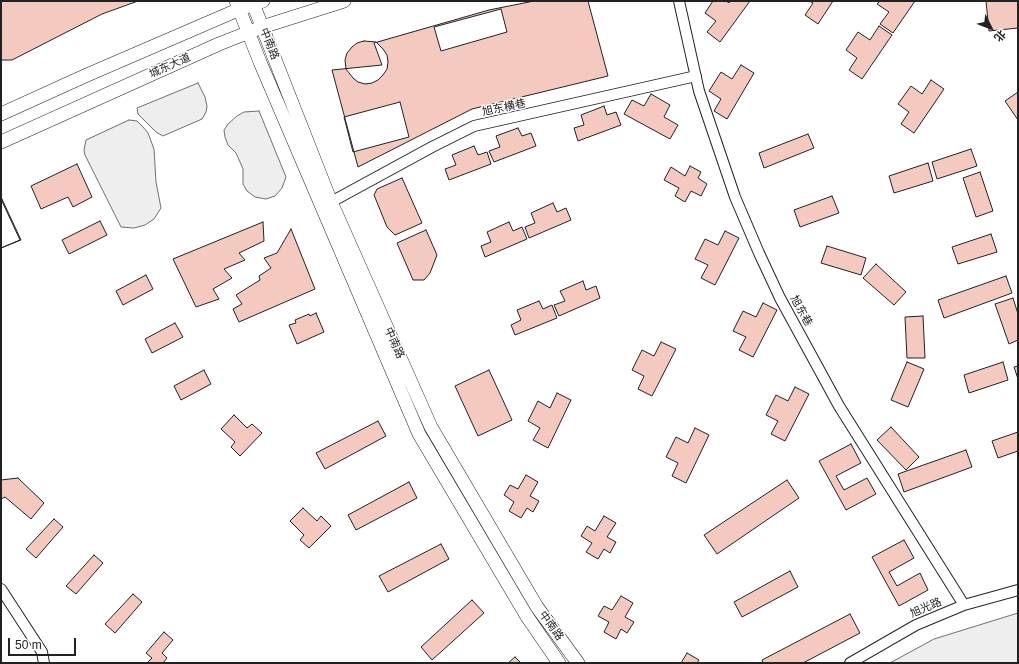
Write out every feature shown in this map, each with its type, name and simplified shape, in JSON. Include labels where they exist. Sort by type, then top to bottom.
[{"type":"main road","name":"城东大道","points":[[1,142],[212,47],[262,27],[344,1]]},
{"type":"main road","name":"中南路","points":[[256,2],[262,27],[332,202],[431,427],[538,608],[578,663]]},
{"type":"main road","points":[[1,114],[238,5],[256,2]]},
{"type":"main road","name":"中南路","points":[[238,5],[260,62],[419,434],[526,615],[559,663]]},
{"type":"street","name":"旭东巷","points":[[679,1],[699,91],[735,197],[780,298],[839,406],[964,605]]},
{"type":"street","name":"旭东横巷","points":[[332,202],[432,147],[474,126],[696,76]]},
{"type":"street","points":[[1,589],[42,652],[44,663]]},
{"type":"street","name":"旭光路","points":[[850,663],[916,625],[964,605],[1018,590]]},
{"type":"shaded area","points":[[198,83],[205,97],[207,106],[206,112],[202,119],[163,136],[156,132],[138,114],[137,108]]},
{"type":"shaded area","points":[[259,111],[286,177],[282,188],[275,196],[266,199],[255,197],[247,191],[243,184],[243,169],[236,153],[228,145],[224,130],[228,124],[244,112]]},
{"type":"shaded area","points":[[129,120],[137,121],[143,127],[148,133],[154,149],[156,182],[161,208],[154,219],[145,225],[134,228],[121,227],[85,155],[84,150],[86,140]]},
{"type":"shaded area","points":[[1018,613],[1018,663],[890,663],[934,639]]},
{"type":"building","points":[[1,1],[138,1],[102,14],[12,60],[1,60]]},
{"type":"building","points":[[534,1],[588,1],[608,76],[472,109],[358,167],[332,70],[382,65],[374,43],[489,10]]},
{"type":"building","points":[[713,1],[726,1],[729,3],[730,1],[750,1],[720,42],[707,32],[716,21],[705,13]]},
{"type":"building","points":[[809,1],[833,1],[818,24],[805,15],[813,3]]},
{"type":"building","points":[[880,1],[915,1],[893,33],[880,24],[889,12],[877,4]]},
{"type":"building","points":[[986,1],[1018,1],[1018,28],[989,31]]},
{"type":"building","points":[[501,9],[507,32],[441,51],[434,27]]},
{"type":"building","points":[[879,26],[892,35],[862,79],[849,70],[857,58],[846,50],[858,32],[870,40]]},
{"type":"building","points":[[364,41],[376,42],[387,55],[388,62],[387,69],[378,80],[365,84],[358,82],[353,78],[346,69],[345,60],[347,53],[352,47],[357,43]]},
{"type":"building","points":[[741,65],[754,73],[727,119],[714,111],[721,99],[709,91],[721,72],[732,79]]},
{"type":"building","points":[[931,80],[944,89],[914,133],[901,124],[909,112],[898,104],[911,86],[922,94]]},
{"type":"building","points":[[1018,92],[1018,120],[1005,101]]},
{"type":"building","points":[[651,94],[670,105],[664,117],[678,125],[670,139],[624,114],[632,100],[644,106]]},
{"type":"building","points":[[400,102],[409,137],[353,152],[344,117]]},
{"type":"building","points":[[604,106],[607,115],[616,112],[621,125],[578,141],[574,128],[584,125],[581,115]]},
{"type":"building","points":[[518,128],[522,136],[531,133],[536,146],[494,162],[489,151],[500,147],[496,136]]},
{"type":"building","points":[[808,134],[814,148],[764,168],[759,153]]},
{"type":"building","points":[[474,146],[478,155],[487,152],[491,164],[449,180],[445,169],[456,165],[452,155]]},
{"type":"building","points":[[971,149],[977,166],[937,179],[932,162]]},
{"type":"building","points":[[928,163],[933,181],[894,193],[889,176]]},
{"type":"building","points":[[77,164],[92,197],[73,207],[68,197],[41,209],[31,186]]},
{"type":"building","points":[[690,166],[701,172],[698,178],[707,184],[701,196],[691,191],[685,202],[675,196],[679,188],[664,180],[671,167],[685,176]]},
{"type":"building","points":[[980,172],[993,211],[976,217],[963,178]]},
{"type":"building","points":[[402,178],[422,223],[395,235],[387,227],[374,195],[377,189]]},
{"type":"building","points":[[832,196],[839,213],[800,227],[794,210]]},
{"type":"building","points":[[1,197],[21,240],[1,248]]},
{"type":"building","points":[[1,199],[20,240],[1,248]]},
{"type":"building","points":[[553,203],[557,212],[566,208],[571,220],[529,238],[525,227],[535,223],[531,213]]},
{"type":"building","points":[[100,221],[107,235],[69,254],[62,240]]},
{"type":"building","points":[[263,222],[264,241],[239,253],[245,260],[224,269],[232,278],[213,289],[219,299],[196,307],[173,259]]},
{"type":"building","points":[[509,222],[513,231],[522,227],[527,239],[485,257],[481,246],[491,242],[487,232]]},
{"type":"building","points":[[291,229],[315,289],[239,322],[233,309],[242,304],[236,295],[260,280],[259,276],[271,268],[264,258],[277,253]]},
{"type":"building","points":[[426,230],[437,255],[430,273],[424,280],[413,280],[397,243]]},
{"type":"building","points":[[725,231],[739,238],[715,285],[701,278],[708,265],[695,259],[705,239],[718,245]]},
{"type":"building","points":[[991,234],[997,252],[958,264],[952,247]]},
{"type":"building","points":[[827,246],[866,258],[861,275],[821,263]]},
{"type":"building","points":[[876,264],[906,292],[894,305],[863,278]]},
{"type":"building","points":[[146,275],[153,289],[123,305],[116,291]]},
{"type":"building","points":[[1006,276],[1012,293],[944,318],[938,300]]},
{"type":"building","points":[[583,281],[586,290],[596,286],[600,298],[559,316],[554,305],[565,301],[560,291]]},
{"type":"building","points":[[1013,298],[1018,314],[1018,340],[1009,344],[995,304]]},
{"type":"building","points":[[539,301],[543,309],[552,305],[557,318],[515,335],[511,325],[521,320],[517,310]]},
{"type":"building","points":[[763,303],[777,310],[753,357],[739,350],[746,337],[733,331],[743,311],[756,317]]},
{"type":"building","points":[[316,313],[324,332],[297,344],[289,325],[296,323],[295,320],[309,314],[310,316]]},
{"type":"building","points":[[923,316],[925,358],[907,358],[905,317]]},
{"type":"building","points":[[175,323],[183,337],[152,353],[145,339]]},
{"type":"building","points":[[661,342],[676,349],[652,396],[638,389],[644,376],[632,370],[642,350],[654,356]]},
{"type":"building","points":[[907,362],[924,369],[908,407],[891,400]]},
{"type":"building","points":[[1003,362],[1008,380],[969,393],[964,375]]},
{"type":"building","points":[[1018,366],[1018,379],[1014,367]]},
{"type":"building","points":[[204,370],[211,384],[181,400],[174,386]]},
{"type":"building","points":[[489,370],[512,420],[478,436],[455,386]]},
{"type":"building","points":[[795,387],[809,394],[785,441],[771,434],[778,421],[766,415],[776,395],[788,401]]},
{"type":"building","points":[[557,393],[571,400],[548,448],[533,440],[540,428],[528,421],[538,401],[550,408]]},
{"type":"building","points":[[234,415],[247,428],[252,424],[262,433],[240,456],[231,447],[235,442],[221,429]]},
{"type":"building","points":[[378,421],[386,436],[325,469],[316,453]]},
{"type":"building","points":[[891,427],[919,457],[906,470],[877,440]]},
{"type":"building","points":[[695,428],[709,435],[686,483],[672,476],[678,463],[666,457],[676,437],[688,443]]},
{"type":"building","points":[[1018,432],[1018,451],[998,458],[992,441]]},
{"type":"building","points":[[851,444],[861,463],[836,476],[844,490],[867,478],[876,494],[846,510],[819,461]]},
{"type":"building","points":[[966,450],[972,467],[904,492],[898,474]]},
{"type":"building","points":[[526,475],[538,482],[530,496],[539,501],[533,512],[527,508],[521,518],[509,511],[514,502],[504,495],[510,485],[518,489]]},
{"type":"building","points":[[18,478],[44,503],[31,519],[5,497],[1,499],[1,480]]},
{"type":"building","points":[[787,480],[799,498],[717,554],[704,535]]},
{"type":"building","points":[[409,482],[417,498],[356,530],[348,515]]},
{"type":"building","points":[[303,508],[317,521],[321,516],[331,526],[309,548],[300,540],[304,535],[290,521]]},
{"type":"building","points":[[604,516],[616,523],[607,537],[616,542],[610,553],[604,549],[598,559],[586,552],[592,543],[581,536],[587,526],[595,531]]},
{"type":"building","points":[[54,519],[63,527],[36,558],[26,549]]},
{"type":"building","points":[[904,540],[914,558],[889,572],[897,586],[920,573],[928,590],[899,606],[872,557]]},
{"type":"building","points":[[441,544],[449,559],[388,592],[379,576]]},
{"type":"building","points":[[94,555],[103,563],[76,594],[66,586]]},
{"type":"building","points":[[790,571],[798,587],[742,617],[734,602]]},
{"type":"building","points":[[133,594],[142,602],[115,633],[105,624]]},
{"type":"building","points":[[621,596],[633,603],[625,617],[634,622],[627,633],[621,629],[616,639],[604,632],[609,622],[598,616],[604,606],[612,610]]},
{"type":"building","points":[[472,600],[484,613],[432,660],[421,647]]},
{"type":"building","points":[[850,614],[860,633],[803,663],[763,663],[762,660]]},
{"type":"building","points":[[164,632],[173,640],[162,653],[167,658],[163,663],[147,663],[152,658],[146,653]]},
{"type":"building","points":[[687,653],[699,660],[697,663],[681,663]]},
{"type":"building","points":[[515,657],[521,663],[508,663]]}]
